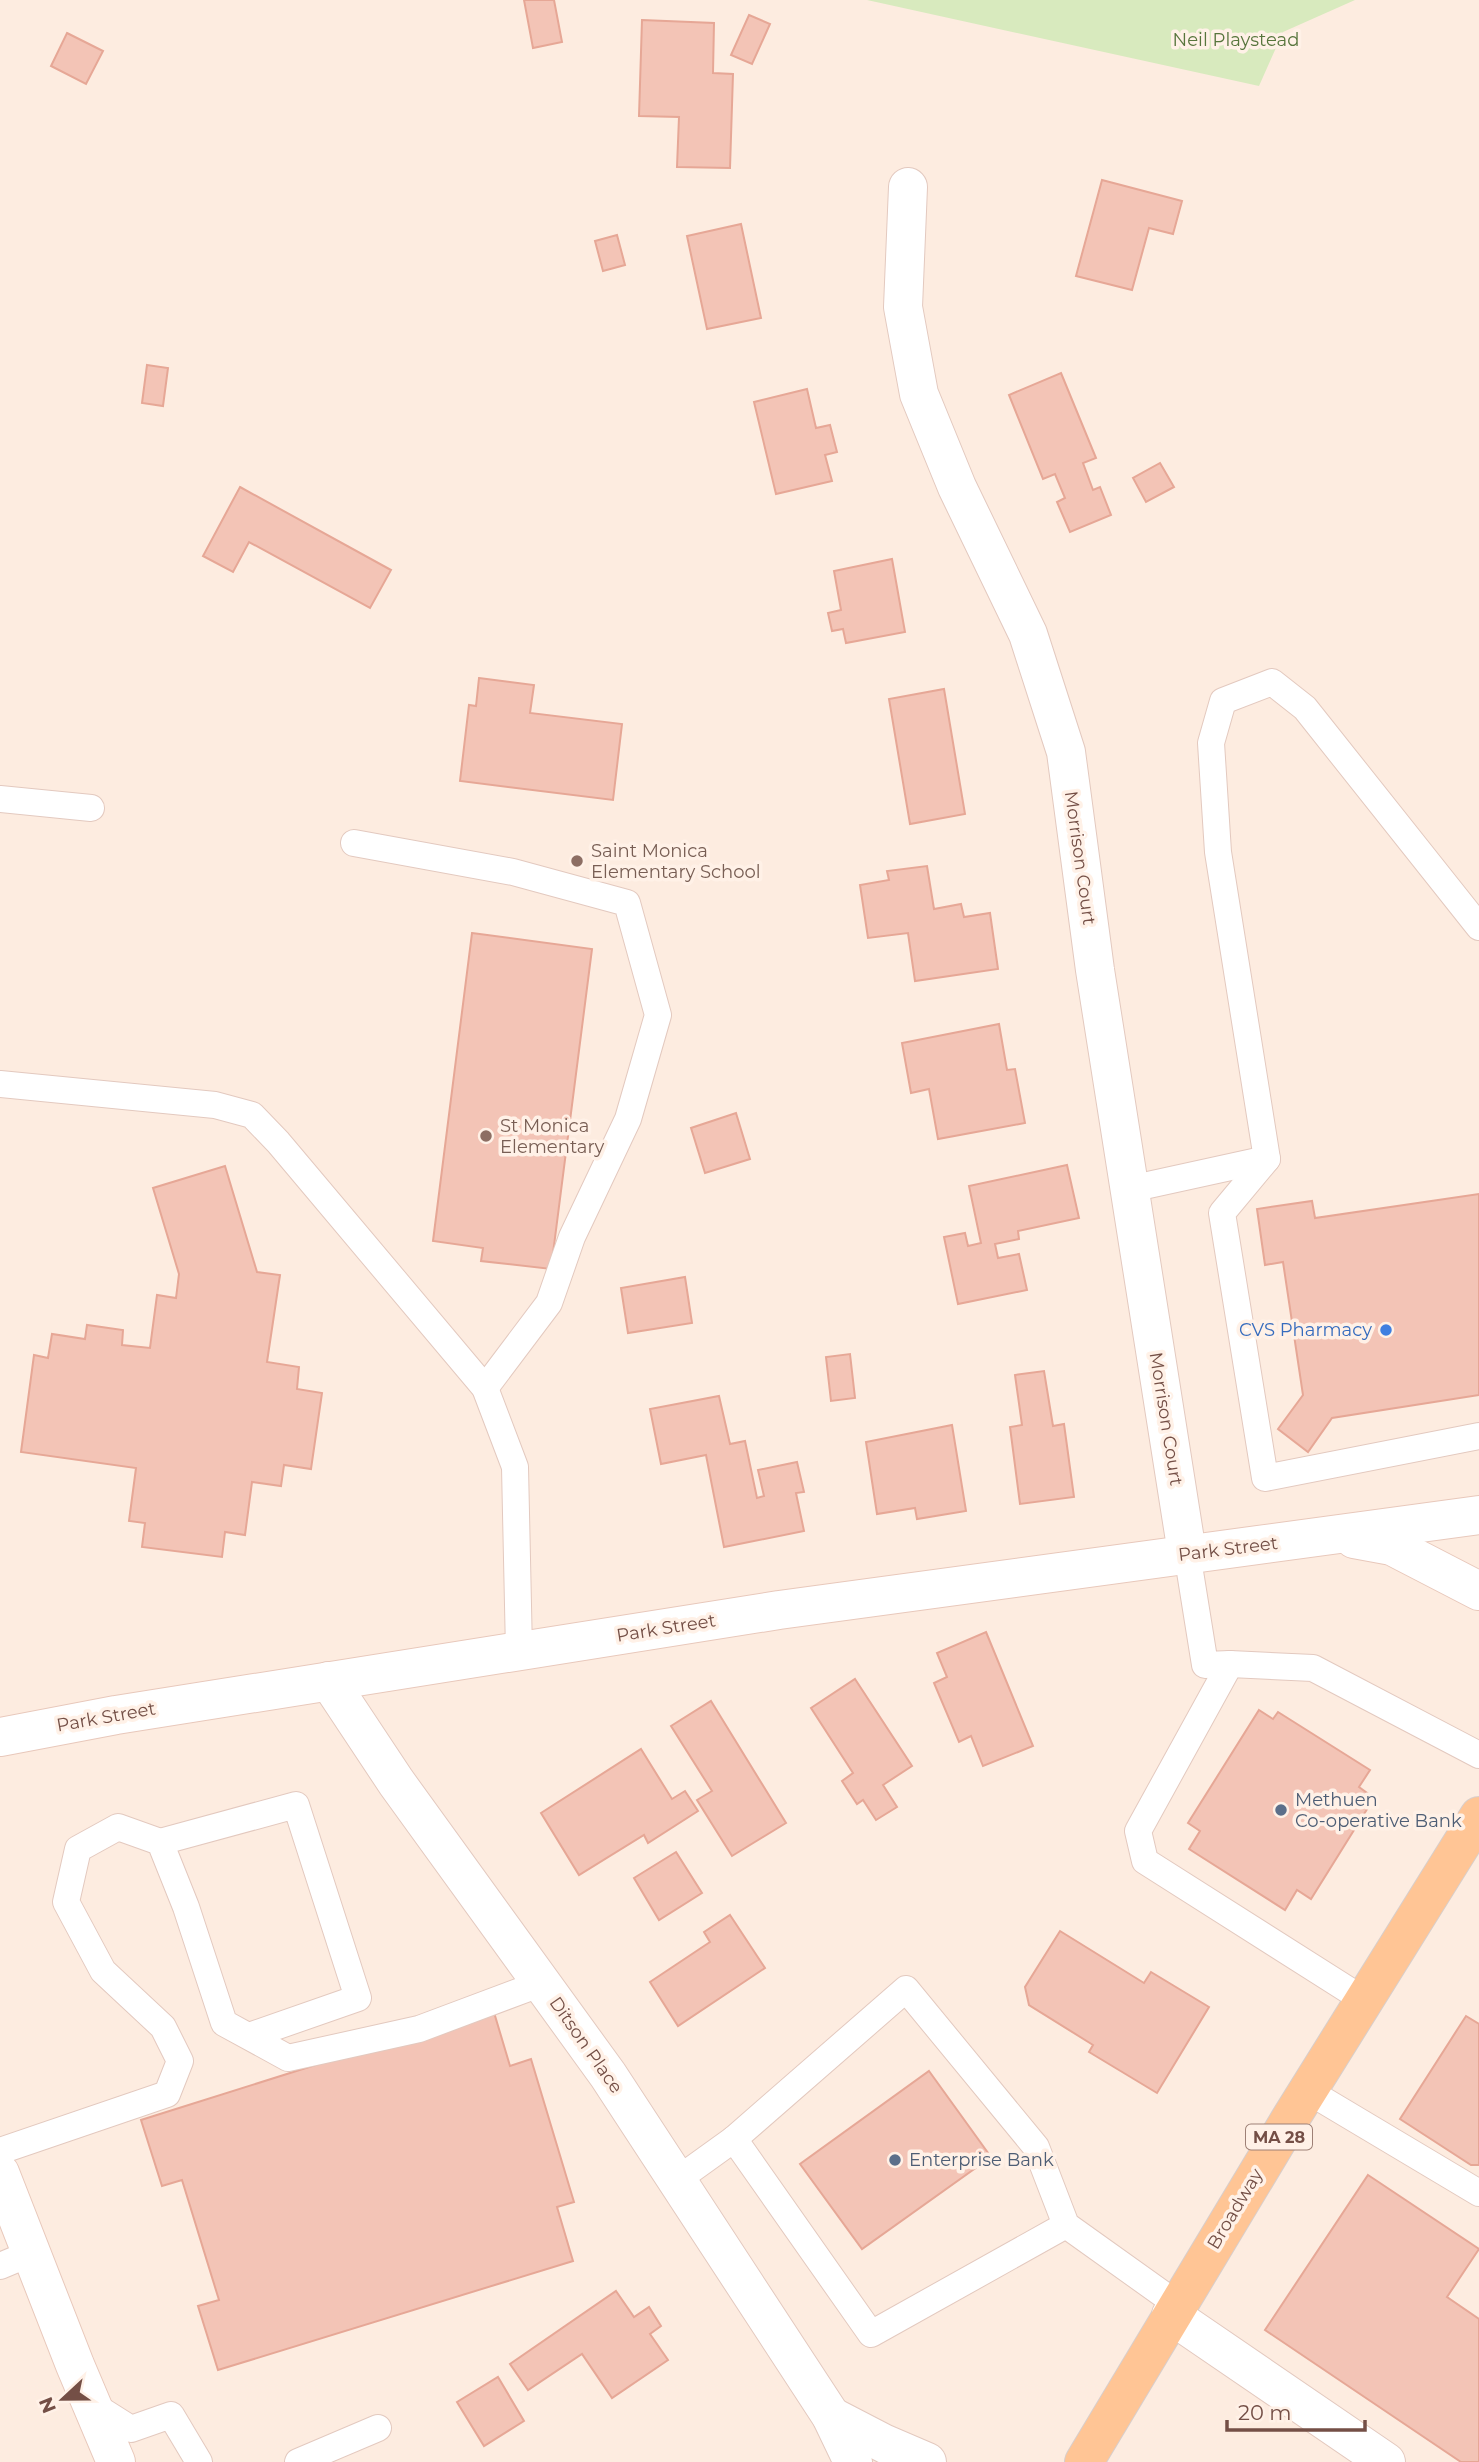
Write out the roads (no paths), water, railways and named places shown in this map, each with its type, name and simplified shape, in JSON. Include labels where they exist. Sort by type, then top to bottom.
[{"type":"main road","name":"Broadway","points":[[1084,2462],[1308,2091],[1479,1816]]},
{"type":"street","name":"Morrison Court","points":[[908,187],[903,307],[919,394],[957,487],[1028,634],[1066,752],[1095,970],[1187,1553]]},
{"type":"street","name":"Park Street","points":[[0,1737],[116,1715],[779,1610],[1479,1515]]},
{"type":"street","name":"Park Street","points":[[1335,1536],[1392,1546],[1479,1591]]},
{"type":"street","name":"Ditson Place","points":[[329,1681],[397,1782],[608,2075],[831,2416],[853,2462]]},
{"type":"street","points":[[0,2172],[16,2260],[96,2412],[116,2462]]},
{"type":"street","points":[[1175,2310],[1386,2462]]},
{"type":"street","name":"Ditson Place","points":[[831,2416],[927,2462]]},
{"type":"lane","points":[[1479,927],[1305,708],[1272,682],[1223,701],[1211,743],[1218,852],[1267,1159],[1222,1213],[1265,1478],[1479,1436]]},
{"type":"lane","points":[[0,799],[91,808]]},
{"type":"lane","points":[[354,843],[513,872],[626,903],[658,1016],[628,1119],[572,1237],[549,1303],[485,1388]]},
{"type":"lane","points":[[0,1084],[215,1105],[252,1115],[373,1252],[485,1388],[515,1466],[519,1651]]},
{"type":"lane","points":[[1130,1189],[1267,1159]]},
{"type":"lane","points":[[1187,1553],[1205,1665],[1313,1668],[1479,1755]]},
{"type":"lane","points":[[1230,1664],[1138,1831],[1145,1861],[1364,2000]]},
{"type":"lane","points":[[0,2151],[167,2094],[180,2061],[163,2027],[103,1971],[66,1902],[78,1849],[118,1827],[160,1842],[296,1805],[358,1998],[249,2036]]},
{"type":"lane","points":[[160,1842],[186,1907],[224,2022],[288,2058],[419,2029],[542,1983]]},
{"type":"lane","points":[[677,2180],[734,2139],[906,1989],[1036,2147],[1066,2225],[1175,2310]]},
{"type":"lane","points":[[1308,2091],[1479,2193]]},
{"type":"lane","points":[[734,2139],[871,2334],[1066,2225]]},
{"type":"lane","points":[[96,2412],[131,2429],[170,2416],[199,2462]]},
{"type":"lane","points":[[298,2462],[378,2428]]},
{"type":"place","name":"Saint Monica Elementary School","points":[[577,861]]},
{"type":"place","name":"St Monica Elementary","points":[[486,1136]]},
{"type":"place","name":"CVS Pharmacy","points":[[1386,1330]]},
{"type":"place","name":"Methuen Co-operative Bank","points":[[1281,1810]]},
{"type":"place","name":"Enterprise Bank","points":[[895,2160]]},
{"type":"park label","name":"Neil Playstead","points":[[1236,40]]}]
